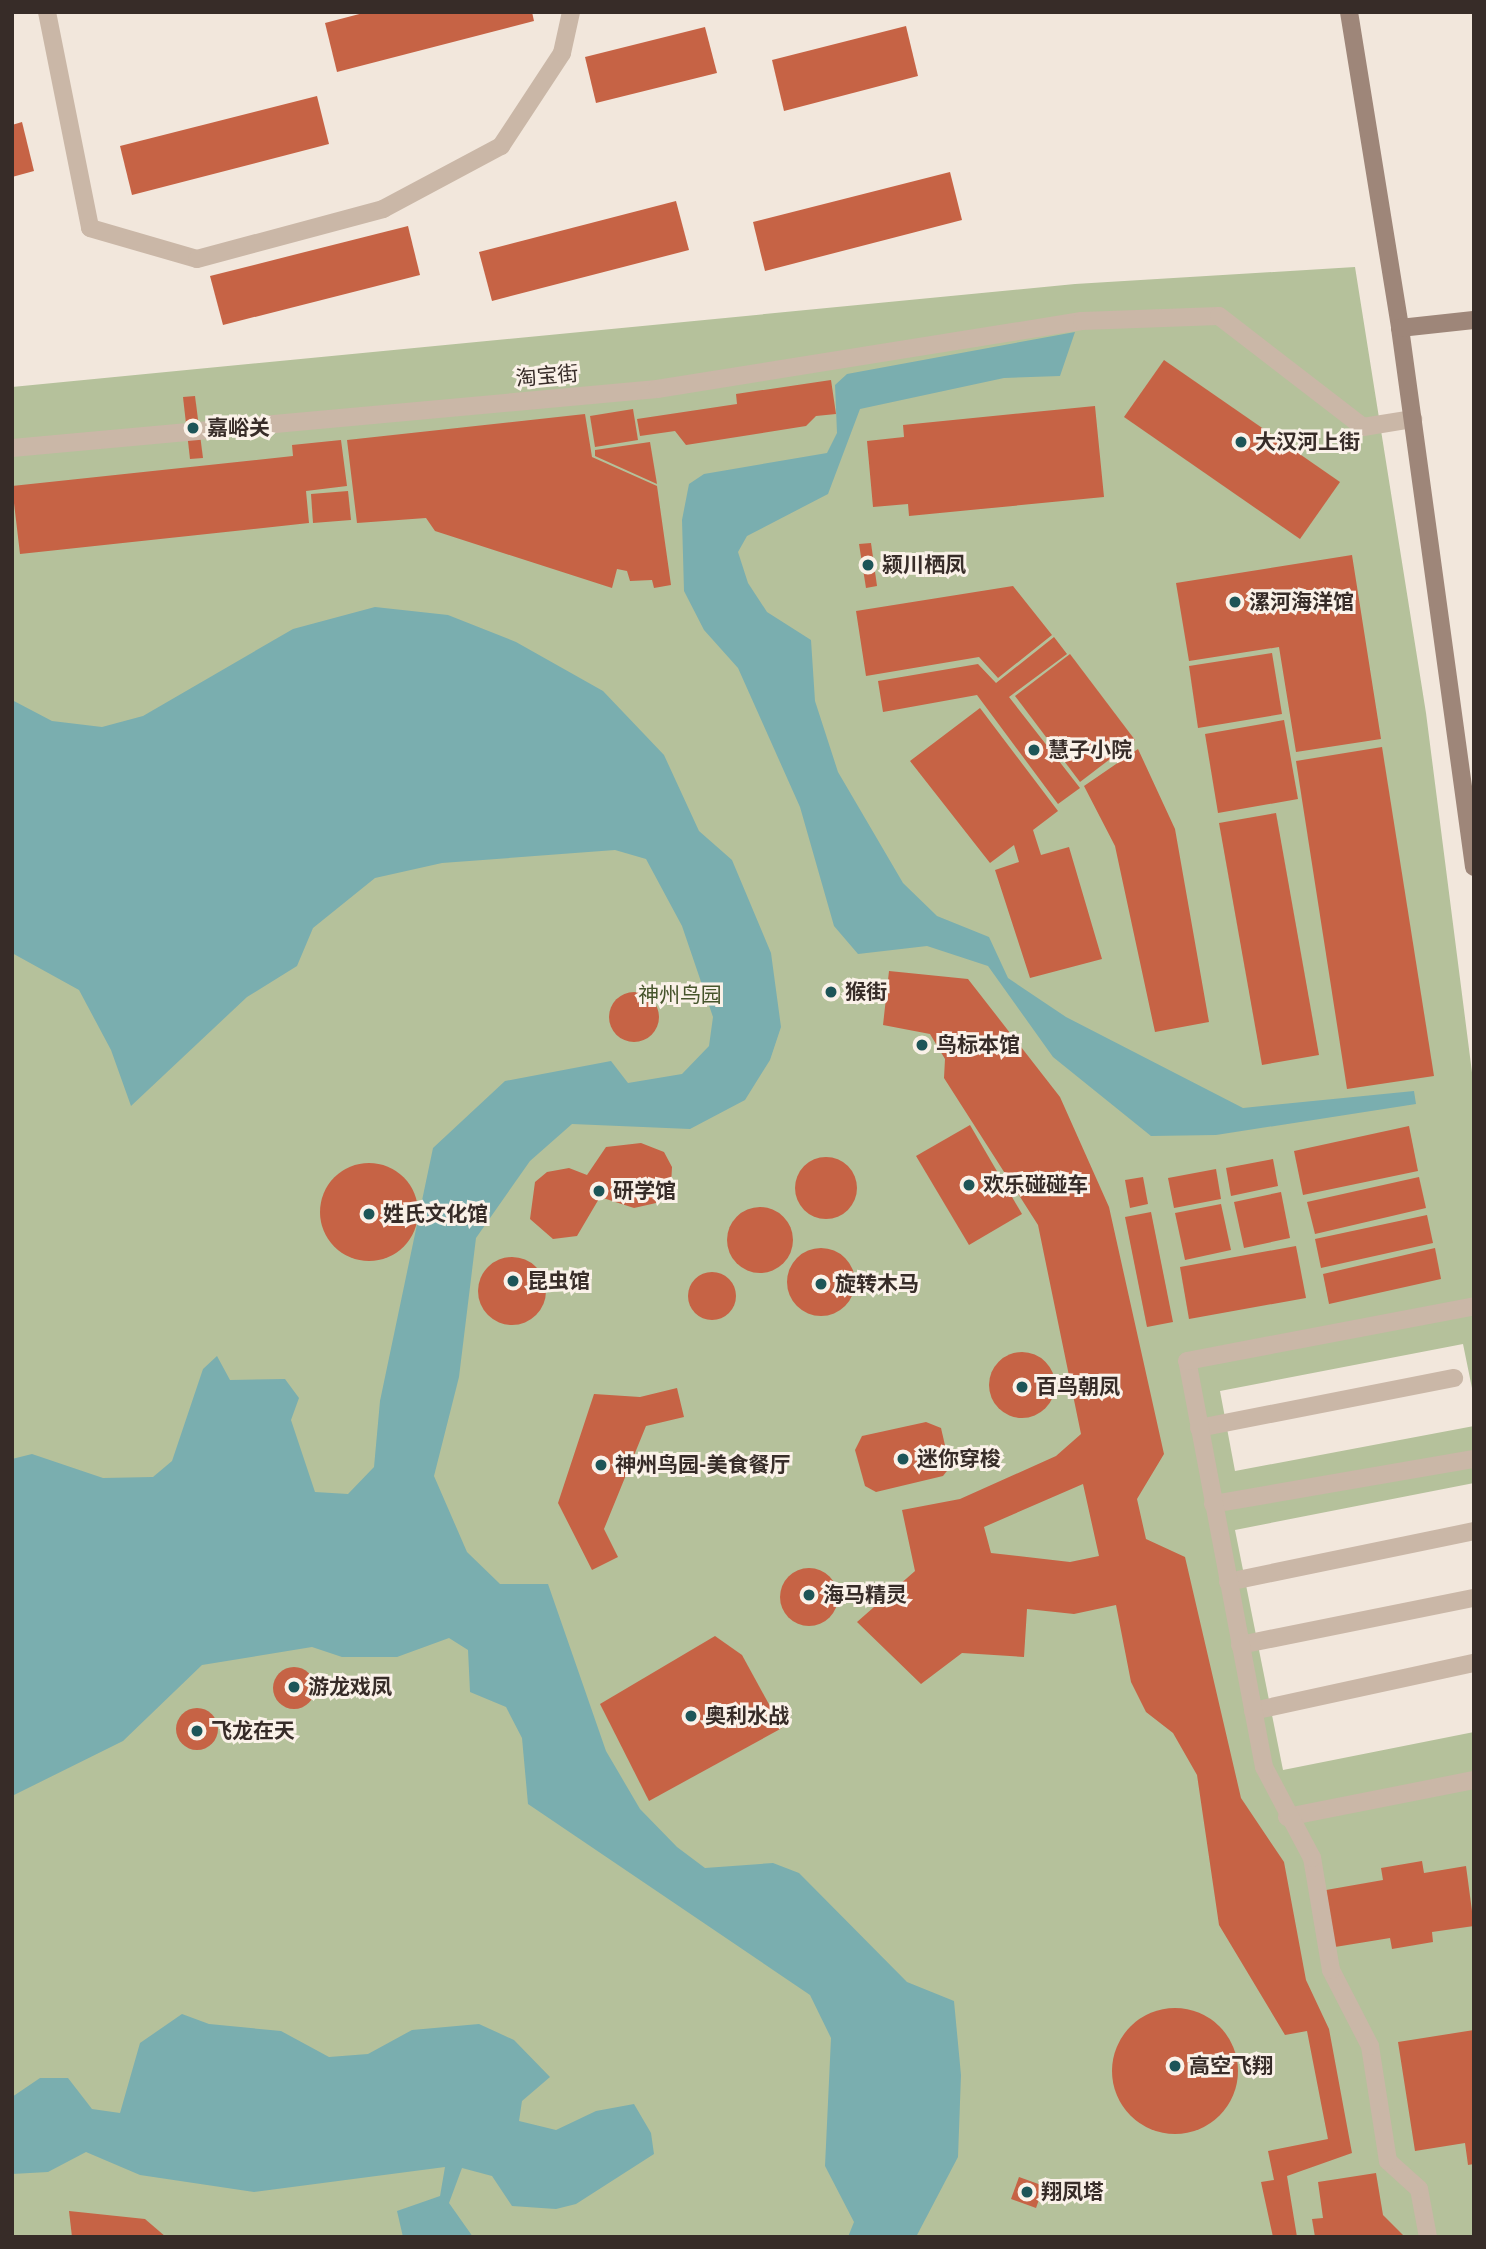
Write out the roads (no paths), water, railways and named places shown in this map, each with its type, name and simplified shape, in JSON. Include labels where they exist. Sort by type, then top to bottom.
[{"type":"street","points":[[47,12],[90,228],[197,259],[383,209],[501,146],[562,53],[571,12]]},
{"type":"street","points":[[1349,12],[1400,328],[1474,867]]},
{"type":"street","name":"淘宝街","points":[[12,448],[657,389],[1082,321],[1219,316],[1363,427],[1413,419]]},
{"type":"street","points":[[1400,328],[1474,320]]},
{"type":"street","points":[[1428,2237],[1419,2189],[1388,2161],[1370,2046],[1331,1970],[1312,1858],[1287,1816],[1264,1768],[1186,1361],[1474,1306]]},
{"type":"street","points":[[1199,1428],[1454,1378]]},
{"type":"street","points":[[1213,1504],[1474,1460]]},
{"type":"street","points":[[1228,1582],[1474,1531]]},
{"type":"street","points":[[1240,1646],[1474,1598]]},
{"type":"street","points":[[1253,1711],[1474,1663]]},
{"type":"street","points":[[1287,1816],[1474,1780]]},
{"type":"water","points":[[1075,332],[1060,376],[1004,378],[860,409],[828,494],[747,536],[738,552],[748,583],[767,612],[811,640],[815,701],[838,772],[903,883],[937,916],[989,937],[1008,978],[1066,1017],[1243,1108],[1414,1091],[1416,1104],[1216,1135],[1151,1136],[1053,1057],[988,966],[927,946],[858,954],[834,926],[800,807],[738,668],[704,630],[684,591],[682,520],[689,484],[704,474],[827,453],[837,433],[835,385],[847,374]]},
{"type":"water","points":[[375,607],[448,615],[516,642],[603,691],[664,755],[699,831],[732,860],[771,953],[781,1027],[770,1060],[745,1100],[690,1129],[572,1124],[530,1161],[476,1238],[459,1377],[434,1476],[467,1552],[500,1584],[548,1584],[606,1751],[640,1809],[677,1847],[705,1868],[773,1863],[799,1873],[907,1982],[954,2001],[961,2075],[958,2157],[916,2237],[848,2237],[854,2222],[825,2166],[831,2038],[810,1995],[528,1804],[522,1738],[506,1707],[470,1692],[468,1650],[449,1638],[397,1657],[342,1657],[312,1647],[202,1665],[123,1741],[12,1796],[12,1459],[32,1454],[103,1478],[153,1477],[172,1461],[203,1369],[217,1356],[230,1380],[285,1379],[299,1398],[291,1420],[315,1492],[348,1494],[374,1467],[380,1401],[433,1148],[505,1081],[611,1061],[628,1083],[682,1074],[709,1046],[713,1017],[682,926],[646,859],[615,850],[442,863],[375,878],[313,928],[297,966],[247,997],[131,1106],[111,1050],[79,990],[12,953],[12,700],[52,721],[102,727],[143,716],[293,629]]},
{"type":"water","points":[[182,2014],[209,2024],[281,2031],[329,2057],[368,2054],[412,2030],[479,2024],[514,2040],[550,2077],[522,2101],[519,2121],[556,2130],[596,2111],[634,2104],[651,2133],[654,2154],[576,2204],[556,2209],[512,2206],[492,2176],[462,2168],[449,2203],[473,2237],[403,2237],[397,2211],[440,2196],[445,2167],[254,2192],[140,2175],[86,2152],[48,2172],[12,2174],[12,2097],[40,2078],[68,2078],[92,2109],[120,2113],[140,2043]]},
{"type":"place","name":"嘉峪关","points":[[193,428]]},
{"type":"place","name":"大汉河上街","points":[[1241,442]]},
{"type":"place","name":"颍川栖凤","points":[[868,565]]},
{"type":"place","name":"漯河海洋馆","points":[[1235,602]]},
{"type":"place","name":"慧子小院","points":[[1034,750]]},
{"type":"place","name":"猴街","points":[[831,992]]},
{"type":"place","name":"鸟标本馆","points":[[922,1045]]},
{"type":"place","name":"欢乐碰碰车","points":[[969,1185]]},
{"type":"place","name":"研学馆","points":[[599,1191]]},
{"type":"place","name":"姓氏文化馆","points":[[369,1214]]},
{"type":"place","name":"昆虫馆","points":[[513,1281]]},
{"type":"place","name":"旋转木马","points":[[821,1284]]},
{"type":"place","name":"百鸟朝凤","points":[[1022,1387]]},
{"type":"place","name":"迷你穿梭","points":[[903,1459]]},
{"type":"place","name":"神州鸟园-美食餐厅","points":[[601,1465]]},
{"type":"place","name":"海马精灵","points":[[809,1595]]},
{"type":"place","name":"游龙戏凤","points":[[294,1687]]},
{"type":"place","name":"奥利水战","points":[[691,1716]]},
{"type":"place","name":"飞龙在天","points":[[197,1731]]},
{"type":"place","name":"高空飞翔","points":[[1175,2066]]},
{"type":"place","name":"翔凤塔","points":[[1027,2192]]},
{"type":"park label","name":"神州鸟园","points":[[680,995]]}]
